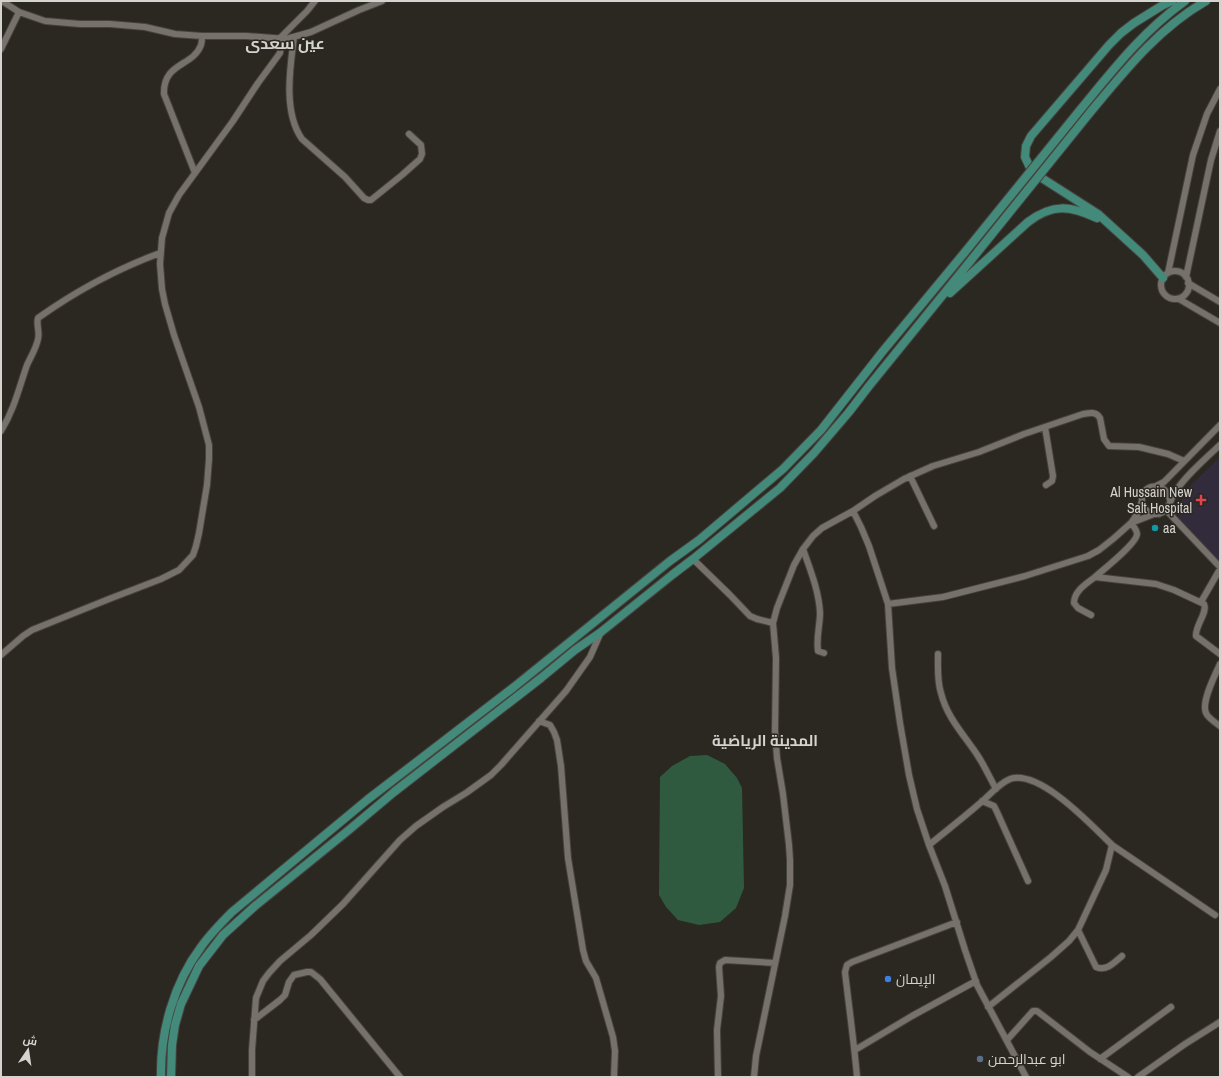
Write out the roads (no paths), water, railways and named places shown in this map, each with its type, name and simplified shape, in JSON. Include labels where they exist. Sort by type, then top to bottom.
[{"type":"main road","points":[[1165,275],[1106,221],[1089,208],[1036,175],[1025,158],[1026,146],[1031,136],[1118,36],[1134,23],[1172,1]]},
{"type":"main road","points":[[161,1077],[164,1038],[172,1005],[181,980],[201,947],[227,917],[367,800],[514,687],[670,561],[700,540],[794,459],[821,430],[883,351],[1106,77],[1141,39],[1169,13],[1185,1]]},
{"type":"main road","points":[[171,1077],[172,1045],[175,1025],[182,1004],[199,966],[223,935],[255,906],[394,792],[575,650],[601,632],[780,488],[799,469],[849,412],[1128,66],[1152,42],[1184,15],[1206,1]]},
{"type":"main road","points":[[927,314],[1028,222],[1042,213],[1059,208],[1076,209],[1106,221]]},
{"type":"street","points":[[2,1],[19,12],[45,21],[145,27],[175,34],[202,36],[280,38],[294,37],[311,32],[382,1]]},
{"type":"street","points":[[280,38],[315,1]]},
{"type":"street","points":[[1,49],[19,12]]},
{"type":"street","points":[[195,173],[164,94],[164,87],[166,79],[171,72],[193,56],[197,51],[200,46],[202,36]]},
{"type":"street","points":[[294,37],[291,59],[290,94],[293,123],[302,139],[345,177],[364,198],[372,200],[420,159],[422,154],[421,146],[410,134]]},
{"type":"street","points":[[1,655],[32,630],[167,576],[178,570],[192,555],[196,546],[207,485],[209,459],[208,445],[199,407],[165,304],[160,276],[160,252],[164,229],[169,213],[179,195],[280,53],[280,38]]},
{"type":"street","points":[[1220,89],[1207,114],[1193,155],[1165,275],[1161,282],[1162,292],[1165,296],[1179,299],[1220,323]]},
{"type":"street","points":[[1179,299],[1188,291],[1187,280],[1211,160],[1220,131]]},
{"type":"street","points":[[1,431],[11,413],[28,362],[37,344],[39,337],[38,318],[82,289],[160,252]]},
{"type":"street","points":[[1165,275],[1178,272],[1187,280],[1220,302]]},
{"type":"street","points":[[754,1077],[756,1056],[790,885],[790,860],[775,731],[776,658],[773,623],[789,576],[803,549],[813,536],[822,528],[910,476],[933,466],[979,452],[1024,434],[1083,414],[1095,413],[1098,415],[1100,418],[1104,439],[1109,446],[1139,447],[1155,450],[1184,461]]},
{"type":"street","points":[[888,604],[951,595],[1025,576],[1082,558],[1099,550],[1131,523],[1138,513],[1142,497],[1147,489],[1164,482],[1220,425]]},
{"type":"street","points":[[1045,427],[1053,476],[1052,481],[1046,485]]},
{"type":"street","points":[[1131,523],[1166,510],[1170,500],[1183,482],[1220,445]]},
{"type":"street","points":[[910,476],[934,526]]},
{"type":"street","points":[[1156,486],[1166,490],[1170,500]]},
{"type":"street","points":[[1142,501],[1146,510],[1154,514]]},
{"type":"street","points":[[1166,510],[1220,568],[1201,602]]},
{"type":"street","points":[[853,511],[869,546],[888,604],[892,668],[902,737],[917,809],[945,886],[957,922],[964,950],[976,981],[988,1007],[1026,1077]]},
{"type":"street","points":[[1091,614],[1078,608],[1074,603],[1077,593],[1109,566],[1135,540],[1137,532],[1131,523]]},
{"type":"street","points":[[803,549],[813,578],[819,609],[820,622],[818,651],[824,653]]},
{"type":"street","points":[[693,559],[725,589],[750,616],[773,623]]},
{"type":"street","points":[[1095,577],[1156,584],[1201,602],[1206,608],[1196,631],[1196,636],[1220,654]]},
{"type":"street","points":[[252,1077],[252,1050],[256,998],[263,981],[280,961],[311,935],[343,904],[400,840],[420,823],[491,775],[511,754],[581,672],[590,657],[601,632]]},
{"type":"street","points":[[938,654],[939,686],[946,710],[978,757],[996,789]]},
{"type":"street","points":[[1220,664],[1208,694],[1205,709],[1206,714],[1220,726]]},
{"type":"street","points":[[539,721],[550,725],[557,740],[561,766],[568,858],[583,950],[586,961],[596,978],[613,1037],[615,1051],[614,1077]]},
{"type":"street","points":[[929,844],[1008,780],[1020,778],[1038,783],[1049,789],[1074,809],[1112,845],[1215,915]]},
{"type":"street","points":[[982,801],[994,806],[1005,826],[1028,881]]},
{"type":"street","points":[[988,1007],[1051,957],[1069,941],[1078,930],[1106,870],[1112,845]]},
{"type":"street","points":[[857,1077],[845,968],[852,962],[957,922]]},
{"type":"street","points":[[1078,930],[1096,968],[1106,968],[1122,956]]},
{"type":"street","points":[[718,1077],[717,1030],[721,1003],[721,961],[775,963]]},
{"type":"street","points":[[254,1020],[285,995],[289,982],[294,975],[311,972],[320,979],[400,1077]]},
{"type":"street","points":[[855,1050],[912,1016],[976,981]]},
{"type":"street","points":[[1100,1059],[1171,1007]]},
{"type":"street","points":[[1007,1040],[1033,1011],[1037,1011],[1100,1059],[1128,1077]]},
{"type":"street","points":[[1138,1077],[1185,1044],[1220,1022]]},
{"type":"place","name":"Al Hussain New Salt Hospital","points":[[1201,500]]},
{"type":"place","name":"aa","points":[[1155,528]]},
{"type":"place","name":"الإيمان","points":[[888,979]]},
{"type":"place","name":"ابو عبدالرحمن","points":[[980,1059]]},
{"type":"district","name":"عين سعدى","points":[[285,43]]},
{"type":"district","name":"المدينة الرياضية","points":[[765,740]]}]
